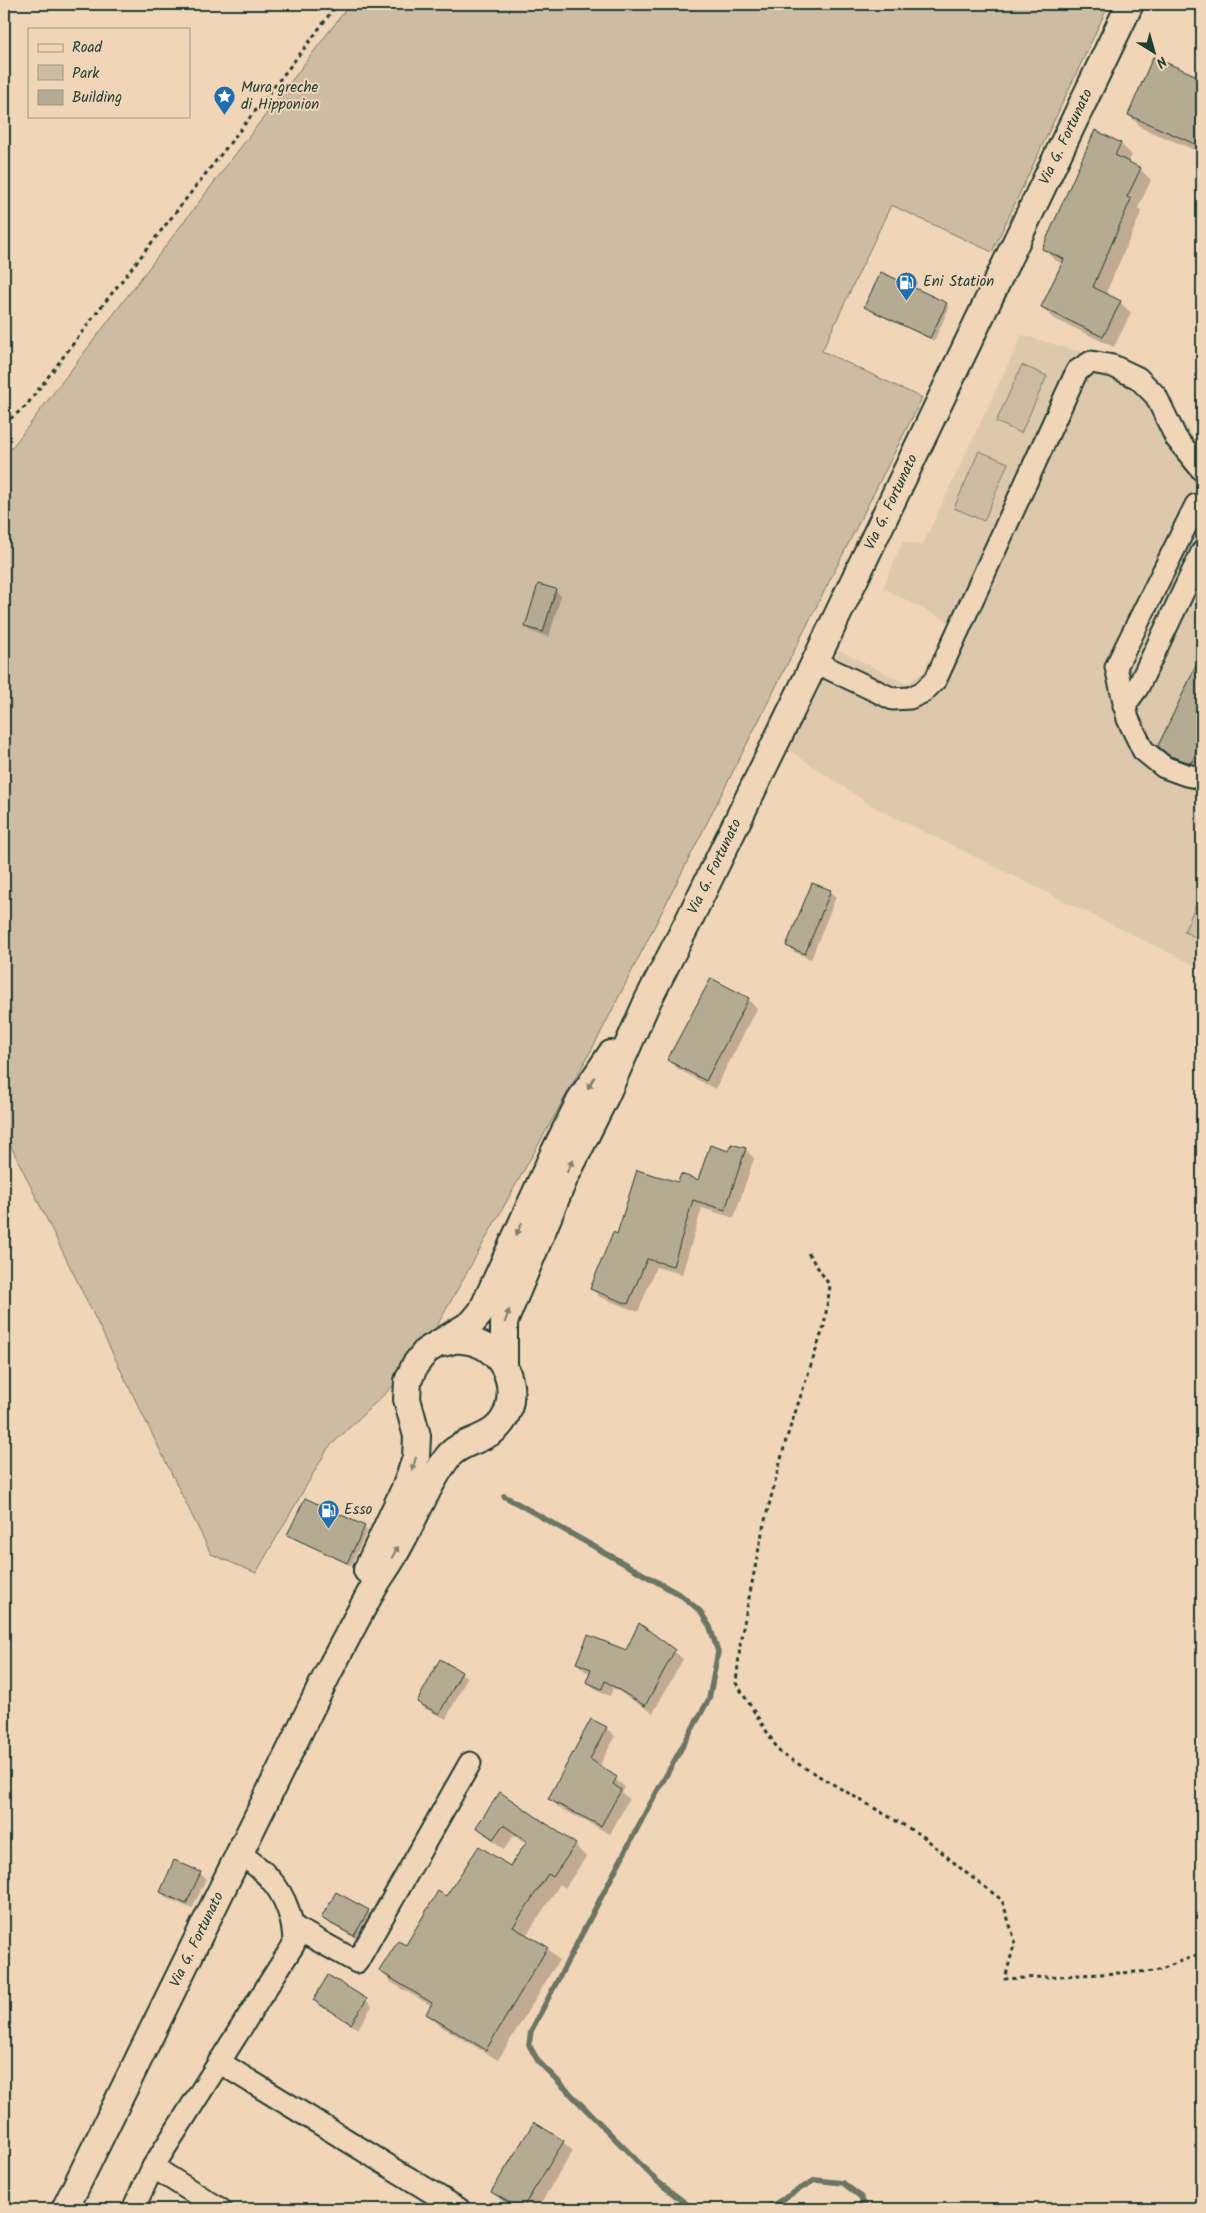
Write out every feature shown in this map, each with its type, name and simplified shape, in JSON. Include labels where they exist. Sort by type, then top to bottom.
[{"type":"main road","name":"Via G. Fortunato","points":[[648,1000],[815,662],[1130,4]]},
{"type":"main road","points":[[329,1671],[362,1581],[406,1486],[416,1458],[417,1436],[407,1399],[408,1381],[411,1373],[426,1352],[472,1323],[482,1311],[555,1151],[582,1097],[648,1000]]},
{"type":"main road","points":[[329,1671],[375,1585],[394,1555],[431,1481],[449,1455],[469,1443],[485,1437],[498,1427],[507,1413],[511,1397],[510,1380],[504,1364],[504,1322],[564,1179],[606,1095],[648,1000]]},
{"type":"main road","points":[[442,1343],[459,1340],[477,1343],[492,1351],[504,1364]]},
{"type":"main road","points":[[413,1416],[422,1429],[436,1439],[452,1444],[469,1443]]},
{"type":"main road","name":"Via G. Fortunato","points":[[65,2209],[329,1671]]},
{"type":"street","points":[[815,662],[893,699],[910,698],[922,692],[936,679],[1077,371],[1091,362],[1113,366],[1138,378],[1156,396],[1176,438],[1202,470]]},
{"type":"street","points":[[1196,505],[1116,667],[1124,706],[1143,750],[1164,767],[1186,775],[1202,778]]},
{"type":"street","points":[[1124,706],[1138,687],[1202,552]]},
{"type":"street","points":[[294,1928],[357,1962],[470,1763]]},
{"type":"street","points":[[133,2209],[153,2166],[294,1944],[294,1928],[285,1904],[271,1879],[240,1853]]},
{"type":"street","points":[[220,2062],[459,2209]]},
{"type":"street","points":[[153,2166],[220,2209]]},
{"type":"path","points":[[4,424],[26,406],[337,4]]},
{"type":"path","points":[[808,1254],[830,1286],[824,1326],[786,1440],[763,1528],[741,1638],[736,1683],[781,1754],[924,1838],[1002,1900],[1015,1941],[1005,1979],[1085,1973],[1156,1971],[1202,1953]]},
{"type":"shaded area","points":[[1022,335],[1151,372],[1202,451],[1202,969],[872,806],[789,750],[839,650],[906,684],[923,673],[949,622],[883,588],[903,541],[922,546]]},
{"type":"green space","points":[[350,4],[1109,4],[992,252],[891,205],[822,351],[922,398],[598,1038],[415,1365],[328,1448],[256,1573],[211,1554],[4,1132],[4,456]]},
{"type":"green space","points":[[1022,365],[1047,376],[1021,433],[996,422]]},
{"type":"green space","points":[[979,451],[1008,463],[984,521],[954,508]]},
{"type":"green space","points":[[1202,891],[1202,940],[1184,932]]},
{"type":"building","points":[[1153,57],[1202,78],[1202,147],[1128,115]]},
{"type":"building","points":[[1095,130],[1121,143],[1115,155],[1141,168],[1127,197],[1131,199],[1093,287],[1121,301],[1103,337],[1041,307],[1064,259],[1042,249]]},
{"type":"building","points":[[881,272],[947,303],[930,338],[864,307]]},
{"type":"building","points":[[538,584],[556,589],[543,632],[525,627]]},
{"type":"building","points":[[1202,653],[1202,740],[1191,763],[1170,756],[1158,746]]},
{"type":"building","points":[[812,883],[831,890],[805,954],[786,946]]},
{"type":"building","points":[[711,978],[749,998],[706,1081],[667,1060]]},
{"type":"building","points":[[731,1144],[746,1148],[725,1210],[693,1200],[673,1266],[647,1259],[628,1304],[590,1289],[613,1232],[617,1234],[637,1170],[678,1182],[681,1174],[698,1180],[710,1145],[729,1151]]},
{"type":"building","points":[[305,1498],[365,1526],[347,1563],[287,1535]]},
{"type":"building","points":[[639,1623],[675,1650],[645,1706],[605,1681],[602,1689],[586,1682],[591,1669],[576,1663],[588,1635],[626,1650]]},
{"type":"building","points":[[440,1659],[462,1672],[439,1714],[417,1702]]},
{"type":"building","points":[[591,1719],[607,1727],[590,1759],[617,1777],[613,1784],[621,1790],[601,1826],[548,1799]]},
{"type":"building","points":[[500,1792],[576,1844],[553,1877],[548,1874],[513,1927],[548,1947],[486,2050],[426,2014],[432,2003],[379,1971],[398,1941],[406,1945],[438,1891],[446,1896],[479,1846],[510,1866],[527,1841],[503,1825],[493,1839],[476,1827]]},
{"type":"building","points":[[174,1860],[201,1872],[186,1904],[160,1892]]},
{"type":"building","points":[[336,1892],[369,1910],[354,1936],[321,1918]]},
{"type":"building","points":[[328,1975],[367,1999],[351,2024],[313,2000]]},
{"type":"building","points":[[534,2122],[564,2141],[522,2209],[520,2209],[491,2192]]},
{"type":"waterway","points":[[504,1496],[682,1596],[700,1611],[710,1627],[718,1652],[709,1699],[649,1806],[531,2031],[529,2045],[538,2061],[658,2182],[693,2209]]},
{"type":"waterway","points":[[766,2209],[815,2180],[843,2183],[860,2196],[867,2209]]},
{"type":"place","name":"Mura greche di Hipponion","points":[[225,116]]},
{"type":"place","name":"Eni Station","points":[[907,301]]},
{"type":"place","name":"Esso","points":[[328,1529]]}]
